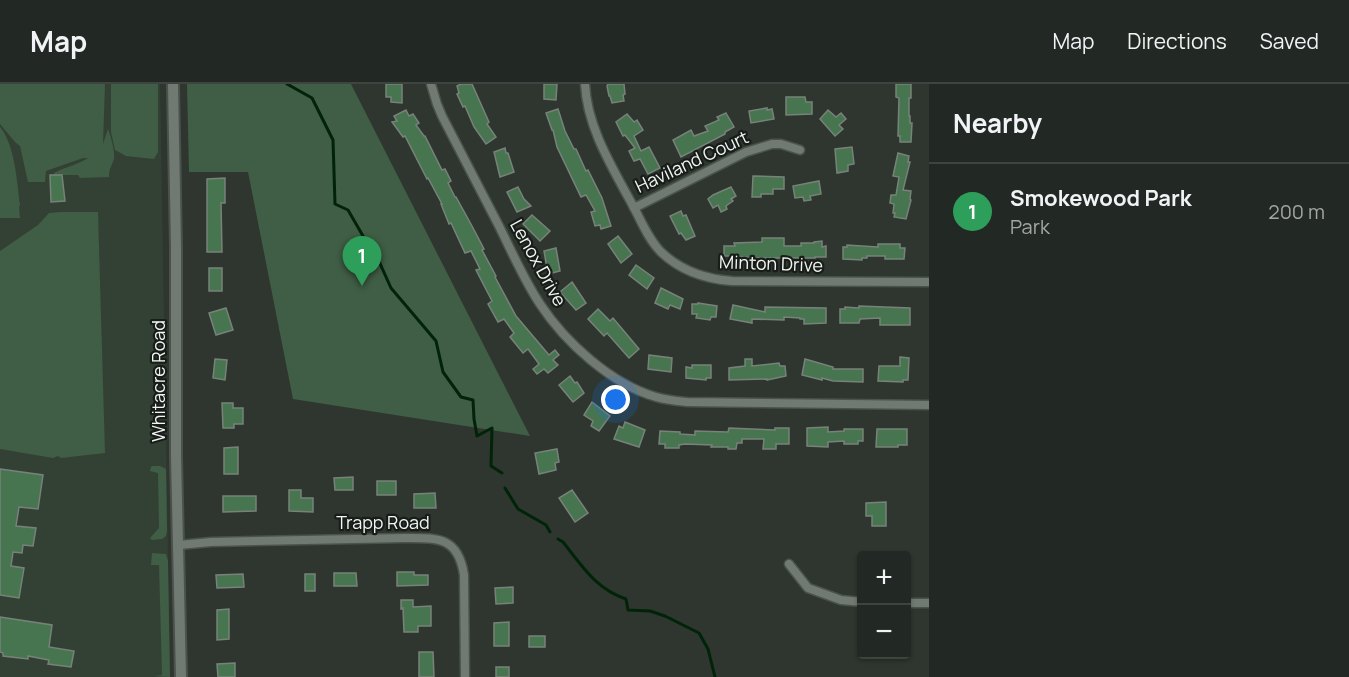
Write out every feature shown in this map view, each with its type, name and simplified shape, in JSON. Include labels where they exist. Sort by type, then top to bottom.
[{"type":"street","name":"Whitacre Road","points":[[173,84],[176,446],[182,677]]},
{"type":"street","name":"Lenox Drive","points":[[431,84],[442,116],[538,302],[575,345],[625,383],[640,391],[672,401],[929,405]]},
{"type":"street","name":"Minton Drive","points":[[585,84],[589,112],[596,132],[648,235],[661,251],[684,269],[708,278],[732,281],[929,282]]},
{"type":"street","name":"Haviland Court","points":[[634,208],[746,152],[772,144],[781,144],[800,150]]},
{"type":"street","name":"Trapp Road","points":[[179,545],[211,542],[404,538],[432,538],[447,543],[459,555],[464,574],[465,677]]},
{"type":"street","points":[[789,564],[808,588],[841,600],[857,602]]},
{"type":"street","points":[[911,603],[929,603]]},
{"type":"shaded area","points":[[0,84],[160,84],[170,677],[0,677]]},
{"type":"green space","points":[[0,84],[105,84],[103,144],[108,129],[114,155],[109,177],[80,178],[78,175],[54,175],[88,158],[83,158],[46,171],[45,182],[28,182],[20,146],[0,124]]},
{"type":"green space","points":[[111,84],[158,84],[158,152],[154,159],[126,156],[115,150],[111,132]]},
{"type":"green space","points":[[187,84],[351,84],[530,436],[293,399],[248,172],[189,172]]},
{"type":"green space","points":[[0,127],[9,144],[14,164],[20,218],[0,218]]},
{"type":"green space","points":[[98,212],[105,453],[53,458],[0,449],[0,251],[38,225],[49,213]]},
{"type":"green space","points":[[152,466],[166,469],[167,531],[166,536],[162,539],[152,540],[150,538],[159,528],[158,473],[150,471]]},
{"type":"green space","points":[[152,553],[166,554],[168,561],[170,677],[154,676],[162,675],[159,565],[151,565]]},
{"type":"building","points":[[386,84],[402,84],[402,103],[391,102],[391,97],[386,97]]},
{"type":"building","points":[[472,84],[489,122],[487,124],[496,137],[486,144],[474,127],[457,94],[459,93],[457,86]]},
{"type":"building","points":[[544,84],[557,84],[556,100],[544,99]]},
{"type":"building","points":[[608,84],[624,84],[624,101],[612,103]]},
{"type":"building","points":[[896,84],[911,84],[909,116],[910,123],[912,123],[911,142],[900,142],[900,136],[898,136],[899,98],[896,97]]},
{"type":"building","points":[[786,97],[805,97],[806,102],[812,102],[812,114],[786,115]]},
{"type":"building","points":[[767,108],[767,110],[772,109],[774,119],[751,123],[749,111]]},
{"type":"building","points":[[558,109],[565,131],[602,198],[611,226],[601,229],[600,225],[595,226],[591,212],[595,211],[586,195],[581,197],[557,147],[546,113]]},
{"type":"building","points":[[406,110],[409,116],[413,114],[419,123],[416,125],[425,136],[442,170],[445,169],[451,181],[448,183],[484,249],[482,250],[516,316],[549,355],[555,350],[559,355],[553,360],[558,365],[548,373],[544,369],[537,374],[533,369],[539,364],[528,349],[523,353],[510,337],[514,333],[504,319],[498,322],[488,304],[492,301],[476,270],[480,269],[471,251],[465,253],[451,223],[449,224],[442,204],[405,136],[403,137],[392,122],[397,121],[394,116]]},
{"type":"building","points":[[828,110],[836,117],[841,113],[846,119],[839,125],[843,129],[835,136],[820,119]]},
{"type":"building","points":[[726,113],[734,127],[681,157],[673,140],[691,130],[694,136],[708,131],[705,126],[719,120],[717,117]]},
{"type":"building","points":[[627,114],[634,122],[637,120],[643,130],[634,136],[641,151],[649,147],[660,168],[648,174],[640,159],[634,161],[629,151],[635,148],[625,135],[623,136],[616,122]]},
{"type":"building","points":[[852,147],[854,164],[848,165],[848,171],[837,173],[835,149]]},
{"type":"building","points":[[505,148],[514,172],[500,177],[494,152]]},
{"type":"building","points":[[898,153],[909,156],[908,162],[910,162],[903,190],[911,191],[906,219],[894,217],[894,204],[890,203],[891,195],[896,195],[899,177],[893,176]]},
{"type":"building","points":[[50,175],[62,175],[65,201],[51,202]]},
{"type":"building","points":[[753,176],[784,177],[784,189],[773,189],[773,194],[752,197]]},
{"type":"building","points":[[225,178],[225,203],[221,203],[222,252],[207,252],[207,179]]},
{"type":"building","points":[[819,181],[821,194],[810,196],[811,200],[804,201],[803,197],[795,198],[793,186]]},
{"type":"building","points":[[518,187],[524,199],[531,206],[517,212],[507,192]]},
{"type":"building","points":[[731,187],[736,196],[726,206],[727,209],[721,212],[718,205],[713,208],[708,199]]},
{"type":"building","points":[[681,211],[683,216],[686,215],[695,236],[686,240],[681,233],[679,234],[670,216]]},
{"type":"building","points":[[532,215],[550,231],[540,241],[523,224]]},
{"type":"building","points":[[618,236],[632,254],[621,263],[608,244]]},
{"type":"building","points":[[762,238],[784,238],[784,246],[801,246],[801,243],[822,241],[822,247],[826,246],[826,257],[724,256],[724,246],[735,246],[734,243],[762,242]]},
{"type":"building","points":[[878,244],[900,244],[900,248],[905,248],[904,259],[867,256],[862,260],[843,259],[843,247],[847,245],[878,247]]},
{"type":"building","points":[[556,248],[560,271],[548,274],[544,251]]},
{"type":"building","points":[[636,265],[654,278],[647,289],[629,275]]},
{"type":"building","points":[[209,268],[222,268],[222,291],[209,291]]},
{"type":"building","points":[[572,282],[586,303],[576,310],[560,292]]},
{"type":"building","points":[[661,288],[683,299],[680,309],[670,305],[668,309],[655,303]]},
{"type":"building","points":[[692,304],[717,306],[716,317],[711,317],[710,320],[696,318],[697,314],[692,314]]},
{"type":"building","points":[[733,305],[765,312],[765,307],[826,308],[826,323],[804,324],[804,319],[784,317],[784,320],[752,319],[752,323],[730,319]]},
{"type":"building","points":[[859,306],[910,308],[910,325],[880,325],[880,318],[860,319],[859,323],[840,323],[840,309],[859,308]]},
{"type":"building","points":[[226,308],[233,330],[216,335],[209,313]]},
{"type":"building","points":[[598,309],[610,321],[613,318],[639,349],[629,358],[607,333],[604,336],[588,319]]},
{"type":"building","points":[[649,355],[672,358],[671,372],[648,369]]},
{"type":"building","points":[[900,357],[909,358],[908,380],[903,380],[903,382],[878,381],[879,366],[900,366]]},
{"type":"building","points":[[215,359],[227,360],[225,380],[213,378]]},
{"type":"building","points":[[745,359],[752,359],[752,366],[779,363],[780,366],[785,366],[786,376],[767,380],[729,380],[729,368],[745,366]]},
{"type":"building","points":[[805,359],[833,367],[833,369],[863,369],[863,382],[833,381],[822,378],[822,380],[802,375]]},
{"type":"building","points":[[692,365],[711,365],[711,378],[706,378],[706,380],[686,378],[686,367],[692,368]]},
{"type":"building","points":[[570,376],[584,393],[573,402],[559,385]]},
{"type":"building","points":[[592,402],[610,416],[599,431],[591,426],[593,421],[584,415]]},
{"type":"building","points":[[222,403],[233,403],[233,408],[243,408],[243,424],[234,424],[234,428],[223,428]]},
{"type":"building","points":[[625,422],[645,430],[639,447],[614,439],[619,426],[623,428]]},
{"type":"building","points":[[828,427],[828,432],[863,429],[863,441],[858,441],[858,444],[844,444],[844,441],[828,442],[828,447],[807,446],[807,428]]},
{"type":"building","points":[[729,428],[775,430],[775,428],[789,428],[789,444],[776,444],[776,449],[763,449],[764,439],[742,439],[742,443],[737,443],[736,449],[728,449],[728,447],[711,447],[712,445],[685,444],[679,445],[679,448],[665,448],[665,444],[659,444],[660,431],[695,435],[695,431],[728,432]]},
{"type":"building","points":[[877,429],[907,429],[907,445],[876,447]]},
{"type":"building","points":[[238,447],[238,474],[224,474],[224,448]]},
{"type":"building","points":[[557,449],[559,462],[555,463],[556,470],[539,474],[535,453]]},
{"type":"building","points":[[0,469],[43,475],[38,509],[19,507],[16,526],[36,528],[33,546],[23,545],[22,553],[13,552],[11,566],[24,568],[19,598],[0,595]]},
{"type":"building","points":[[353,477],[353,490],[335,490],[334,478]]},
{"type":"building","points":[[377,481],[396,481],[396,495],[377,495]]},
{"type":"building","points":[[289,490],[301,490],[301,498],[313,498],[313,512],[289,511]]},
{"type":"building","points":[[572,490],[588,513],[575,522],[559,498]]},
{"type":"building","points":[[435,493],[436,508],[414,508],[414,494]]},
{"type":"building","points":[[223,496],[256,496],[256,511],[223,512]]},
{"type":"building","points":[[886,502],[886,526],[872,526],[872,516],[866,516],[866,503]]},
{"type":"building","points":[[397,572],[428,575],[428,585],[397,586]]},
{"type":"building","points":[[334,573],[356,573],[357,586],[334,586]]},
{"type":"building","points":[[243,574],[244,587],[217,588],[216,575]]},
{"type":"building","points":[[305,574],[315,574],[315,591],[305,591]]},
{"type":"building","points":[[513,587],[513,603],[496,604],[495,588]]},
{"type":"building","points":[[401,600],[413,600],[413,607],[431,606],[431,626],[418,626],[418,632],[404,632]]},
{"type":"building","points":[[229,609],[229,639],[217,640],[217,610]]},
{"type":"building","points":[[0,617],[52,625],[49,647],[74,651],[71,667],[48,664],[49,660],[28,656],[28,659],[3,656],[0,652]]},
{"type":"building","points":[[509,622],[509,646],[494,646],[494,623]]},
{"type":"building","points":[[529,636],[545,636],[545,647],[529,647]]},
{"type":"building","points":[[419,652],[433,652],[434,677],[419,677]]},
{"type":"building","points":[[235,663],[235,677],[218,677],[217,664]]},
{"type":"building","points":[[496,667],[509,667],[509,677],[496,677]]},
{"type":"waterway","points":[[287,84],[312,98],[333,140],[335,204],[348,210],[373,248],[391,288],[436,341],[443,372],[461,397],[473,400],[477,436],[492,428],[491,466],[502,473]]},
{"type":"waterway","points":[[505,488],[518,509],[546,525],[550,532]]},
{"type":"waterway","points":[[558,539],[598,583],[615,595],[626,599],[628,610],[650,611],[699,633],[708,649],[715,677]]},
{"type":"place","name":"Smokewood Park","points":[[362,286]]}]
